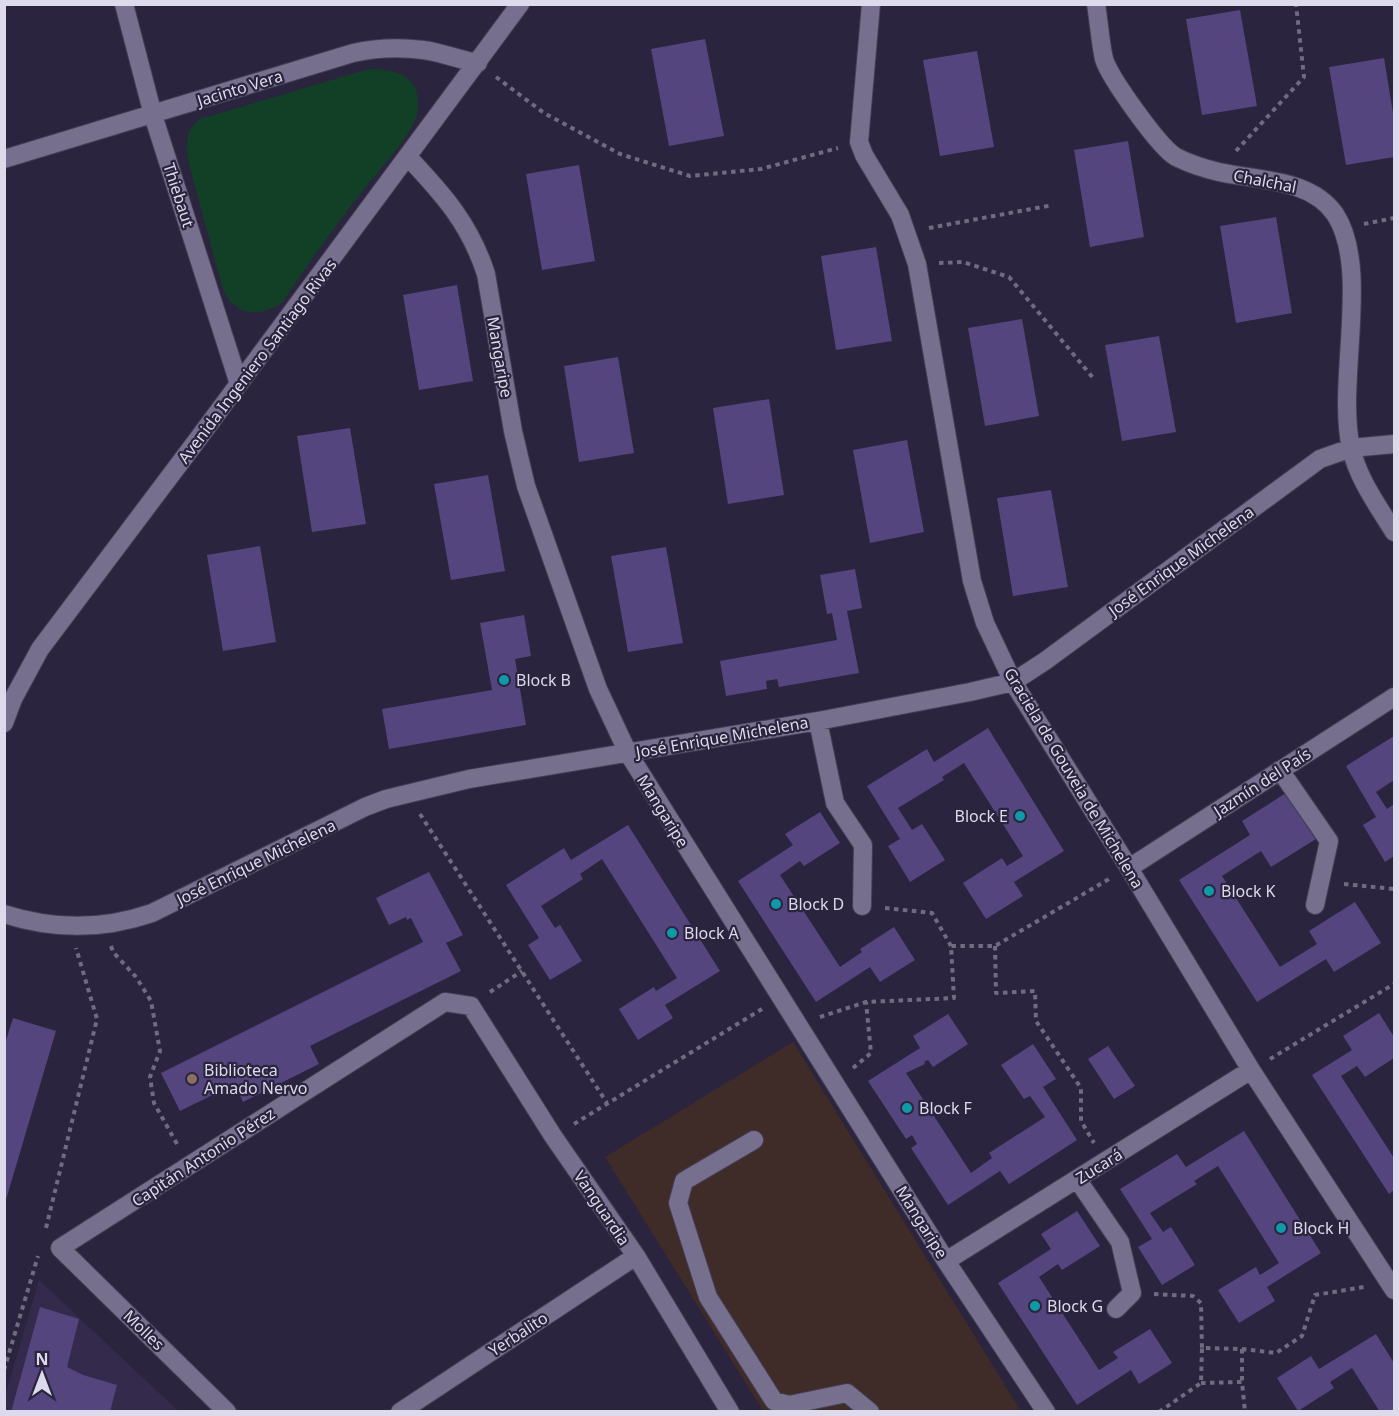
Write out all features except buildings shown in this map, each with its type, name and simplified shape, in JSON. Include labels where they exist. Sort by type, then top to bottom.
[{"type":"street","name":"Thiebaut","points":[[124,4],[153,115],[239,384]]},
{"type":"street","name":"Avenida Ingeniero Santiago Rivas","points":[[4,723],[9,699],[40,649],[520,4]]},
{"type":"street","points":[[859,142],[871,4]]},
{"type":"street","name":"Chalchal","points":[[1096,4],[1105,60],[1127,101],[1175,156],[1217,171],[1304,188],[1323,199],[1342,228],[1351,266],[1347,413],[1351,448],[1369,492],[1395,532]]},
{"type":"street","name":"Jacinto Vera","points":[[4,159],[375,48],[425,50],[478,63]]},
{"type":"street","name":"Graciela de Gouveia de Michelena","points":[[859,142],[864,155],[891,197],[907,232],[917,264],[972,581],[986,623],[1013,682],[1251,1070],[1393,1284]]},
{"type":"street","name":"Mangaripe","points":[[408,157],[443,194],[468,229],[478,249],[486,274],[513,430],[526,486],[598,689],[628,753],[946,1261],[1046,1412]]},
{"type":"street","name":"José Enrique Michelena","points":[[4,914],[26,921],[70,926],[106,925],[152,913],[365,807],[406,794],[469,779],[818,721],[1013,682],[1045,661],[1320,459],[1351,448],[1395,444]]},
{"type":"street","name":"Jazmín del País","points":[[1129,868],[1395,697]]},
{"type":"street","points":[[818,721],[835,803],[863,845],[862,906]]},
{"type":"street","points":[[1280,770],[1329,841],[1315,905]]},
{"type":"street","name":"Capitán Antonio Pérez","points":[[60,1248],[445,1002],[471,1006]]},
{"type":"street","name":"Vanguardia","points":[[471,1006],[553,1136],[636,1256],[730,1412]]},
{"type":"street","name":"Zucará","points":[[946,1261],[1251,1070]]},
{"type":"street","points":[[754,1140],[684,1181],[678,1203],[708,1297],[774,1401],[789,1405],[847,1393],[870,1412]]},
{"type":"street","points":[[1077,1179],[1120,1242],[1132,1293],[1116,1309]]},
{"type":"street","name":"Molles","points":[[60,1248],[227,1412]]},
{"type":"street","name":"Yerbalito","points":[[400,1412],[636,1256]]},
{"type":"path","points":[[1217,171],[1304,77],[1296,4]]},
{"type":"path","points":[[478,63],[544,113],[620,154],[690,176],[761,169],[859,142]]},
{"type":"path","points":[[907,232],[1053,205]]},
{"type":"path","points":[[1342,228],[1395,218]]},
{"type":"path","points":[[917,264],[963,262],[1009,277],[1094,379]]},
{"type":"path","points":[[406,794],[607,1103]]},
{"type":"path","points":[[951,946],[995,946],[1129,868]]},
{"type":"path","points":[[1320,882],[1395,889]]},
{"type":"path","points":[[799,1025],[866,1002],[954,998],[951,946],[932,913],[862,906]]},
{"type":"path","points":[[106,925],[113,952],[136,978],[151,1001],[160,1051],[150,1077],[154,1103],[189,1166]]},
{"type":"path","points":[[45,1232],[97,1019],[70,926]]},
{"type":"path","points":[[995,946],[996,993],[1035,991],[1036,1021],[1081,1088],[1082,1121],[1106,1161]]},
{"type":"path","points":[[471,1006],[522,971]]},
{"type":"path","points":[[1251,1070],[1395,984]]},
{"type":"path","points":[[553,1136],[781,998]]},
{"type":"path","points":[[835,1083],[871,1053],[866,1002]]},
{"type":"path","points":[[4,1370],[39,1254]]},
{"type":"path","points":[[1202,1348],[1276,1353],[1302,1336],[1315,1295],[1393,1284]]},
{"type":"path","points":[[1132,1293],[1193,1296],[1201,1303],[1201,1383]]},
{"type":"path","points":[[1242,1349],[1245,1412]]},
{"type":"path","points":[[1159,1412],[1201,1383],[1242,1382]]},
{"type":"shaded area","points":[[793,1042],[1021,1411],[763,1411],[605,1157]]},
{"type":"shaded area","points":[[39,1280],[178,1411],[5,1411],[4,1400]]},
{"type":"green space","points":[[369,69],[397,73],[411,82],[418,98],[418,109],[411,129],[333,230],[282,303],[264,311],[246,311],[239,308],[232,303],[222,286],[189,164],[187,139],[191,128],[200,119]]},
{"type":"place","name":"Block B","points":[[504,680]]},
{"type":"place","name":"Block E","points":[[1020,816]]},
{"type":"place","name":"Block K","points":[[1209,891]]},
{"type":"place","name":"Block D","points":[[776,904]]},
{"type":"place","name":"Block A","points":[[672,933]]},
{"type":"place","name":"Biblioteca Amado Nervo","points":[[192,1079]]},
{"type":"place","name":"Block F","points":[[907,1108]]},
{"type":"place","name":"Block H","points":[[1281,1228]]},
{"type":"place","name":"Block G","points":[[1035,1306]]}]
